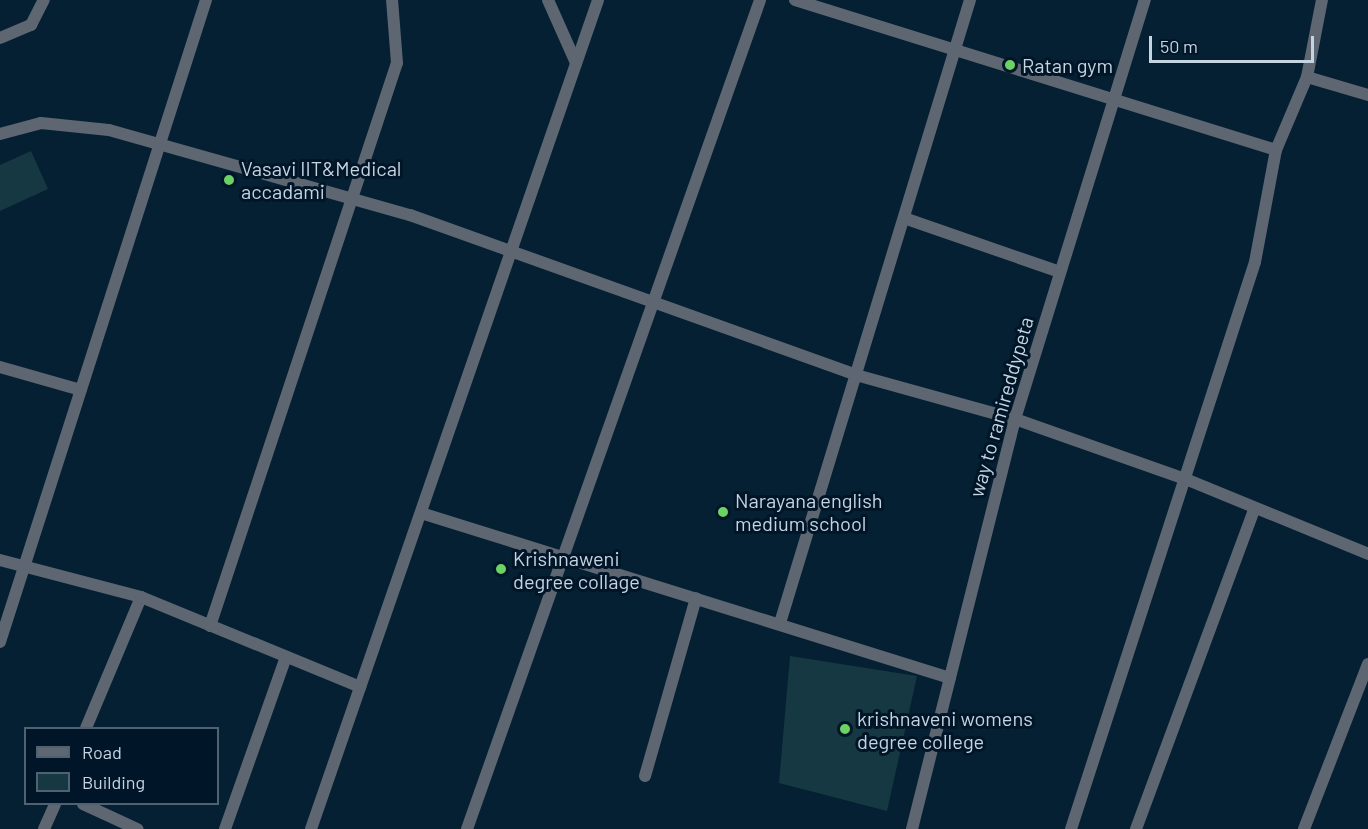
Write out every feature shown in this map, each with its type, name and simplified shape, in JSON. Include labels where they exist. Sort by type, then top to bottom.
[{"type":"street","points":[[0,38],[31,25],[44,0]]},
{"type":"street","points":[[0,642],[206,0]]},
{"type":"street","points":[[210,626],[356,201],[397,63],[392,0]]},
{"type":"street","points":[[548,0],[576,63]]},
{"type":"street","points":[[316,828],[360,687],[598,0]]},
{"type":"street","points":[[467,829],[654,307],[760,0]]},
{"type":"street","points":[[795,0],[812,3],[1276,150]]},
{"type":"street","points":[[780,622],[970,0]]},
{"type":"street","name":"way to ramireddypeta","points":[[912,829],[1015,419],[1116,100],[1145,0]]},
{"type":"street","points":[[1071,829],[1188,480],[1255,262],[1276,150],[1307,77],[1322,0]]},
{"type":"street","points":[[1307,77],[1368,95]]},
{"type":"street","points":[[0,134],[66,123],[159,141],[356,201],[512,251],[654,307],[856,375],[1015,419],[1188,480],[1368,554]]},
{"type":"street","points":[[904,218],[1060,272]]},
{"type":"street","points":[[0,367],[81,390]]},
{"type":"street","points":[[1136,829],[1256,508]]},
{"type":"street","points":[[421,513],[780,622],[950,678]]},
{"type":"street","points":[[0,560],[141,597],[360,687]]},
{"type":"street","points":[[87,727],[141,597]]},
{"type":"street","points":[[645,776],[696,598]]},
{"type":"street","points":[[225,829],[286,657]]},
{"type":"street","points":[[1304,829],[1368,664]]},
{"type":"street","points":[[44,829],[55,805]]},
{"type":"street","points":[[85,805],[137,829]]},
{"type":"building","points":[[31,151],[48,189],[0,211],[0,165]]},
{"type":"building","name":"krishnaveni womens degree college","points":[[790,656],[917,676],[887,811],[779,783]]},
{"type":"place","name":"Ratan gym","points":[[1010,65]]},
{"type":"place","name":"Vasavi IIT&Medical accadami","points":[[229,180]]},
{"type":"place","name":"Narayana english medium school","points":[[723,512]]},
{"type":"place","name":"Krishnaweni degree collage","points":[[501,569]]},
{"type":"place","name":"krishnaveni womens degree college","points":[[845,729]]}]
